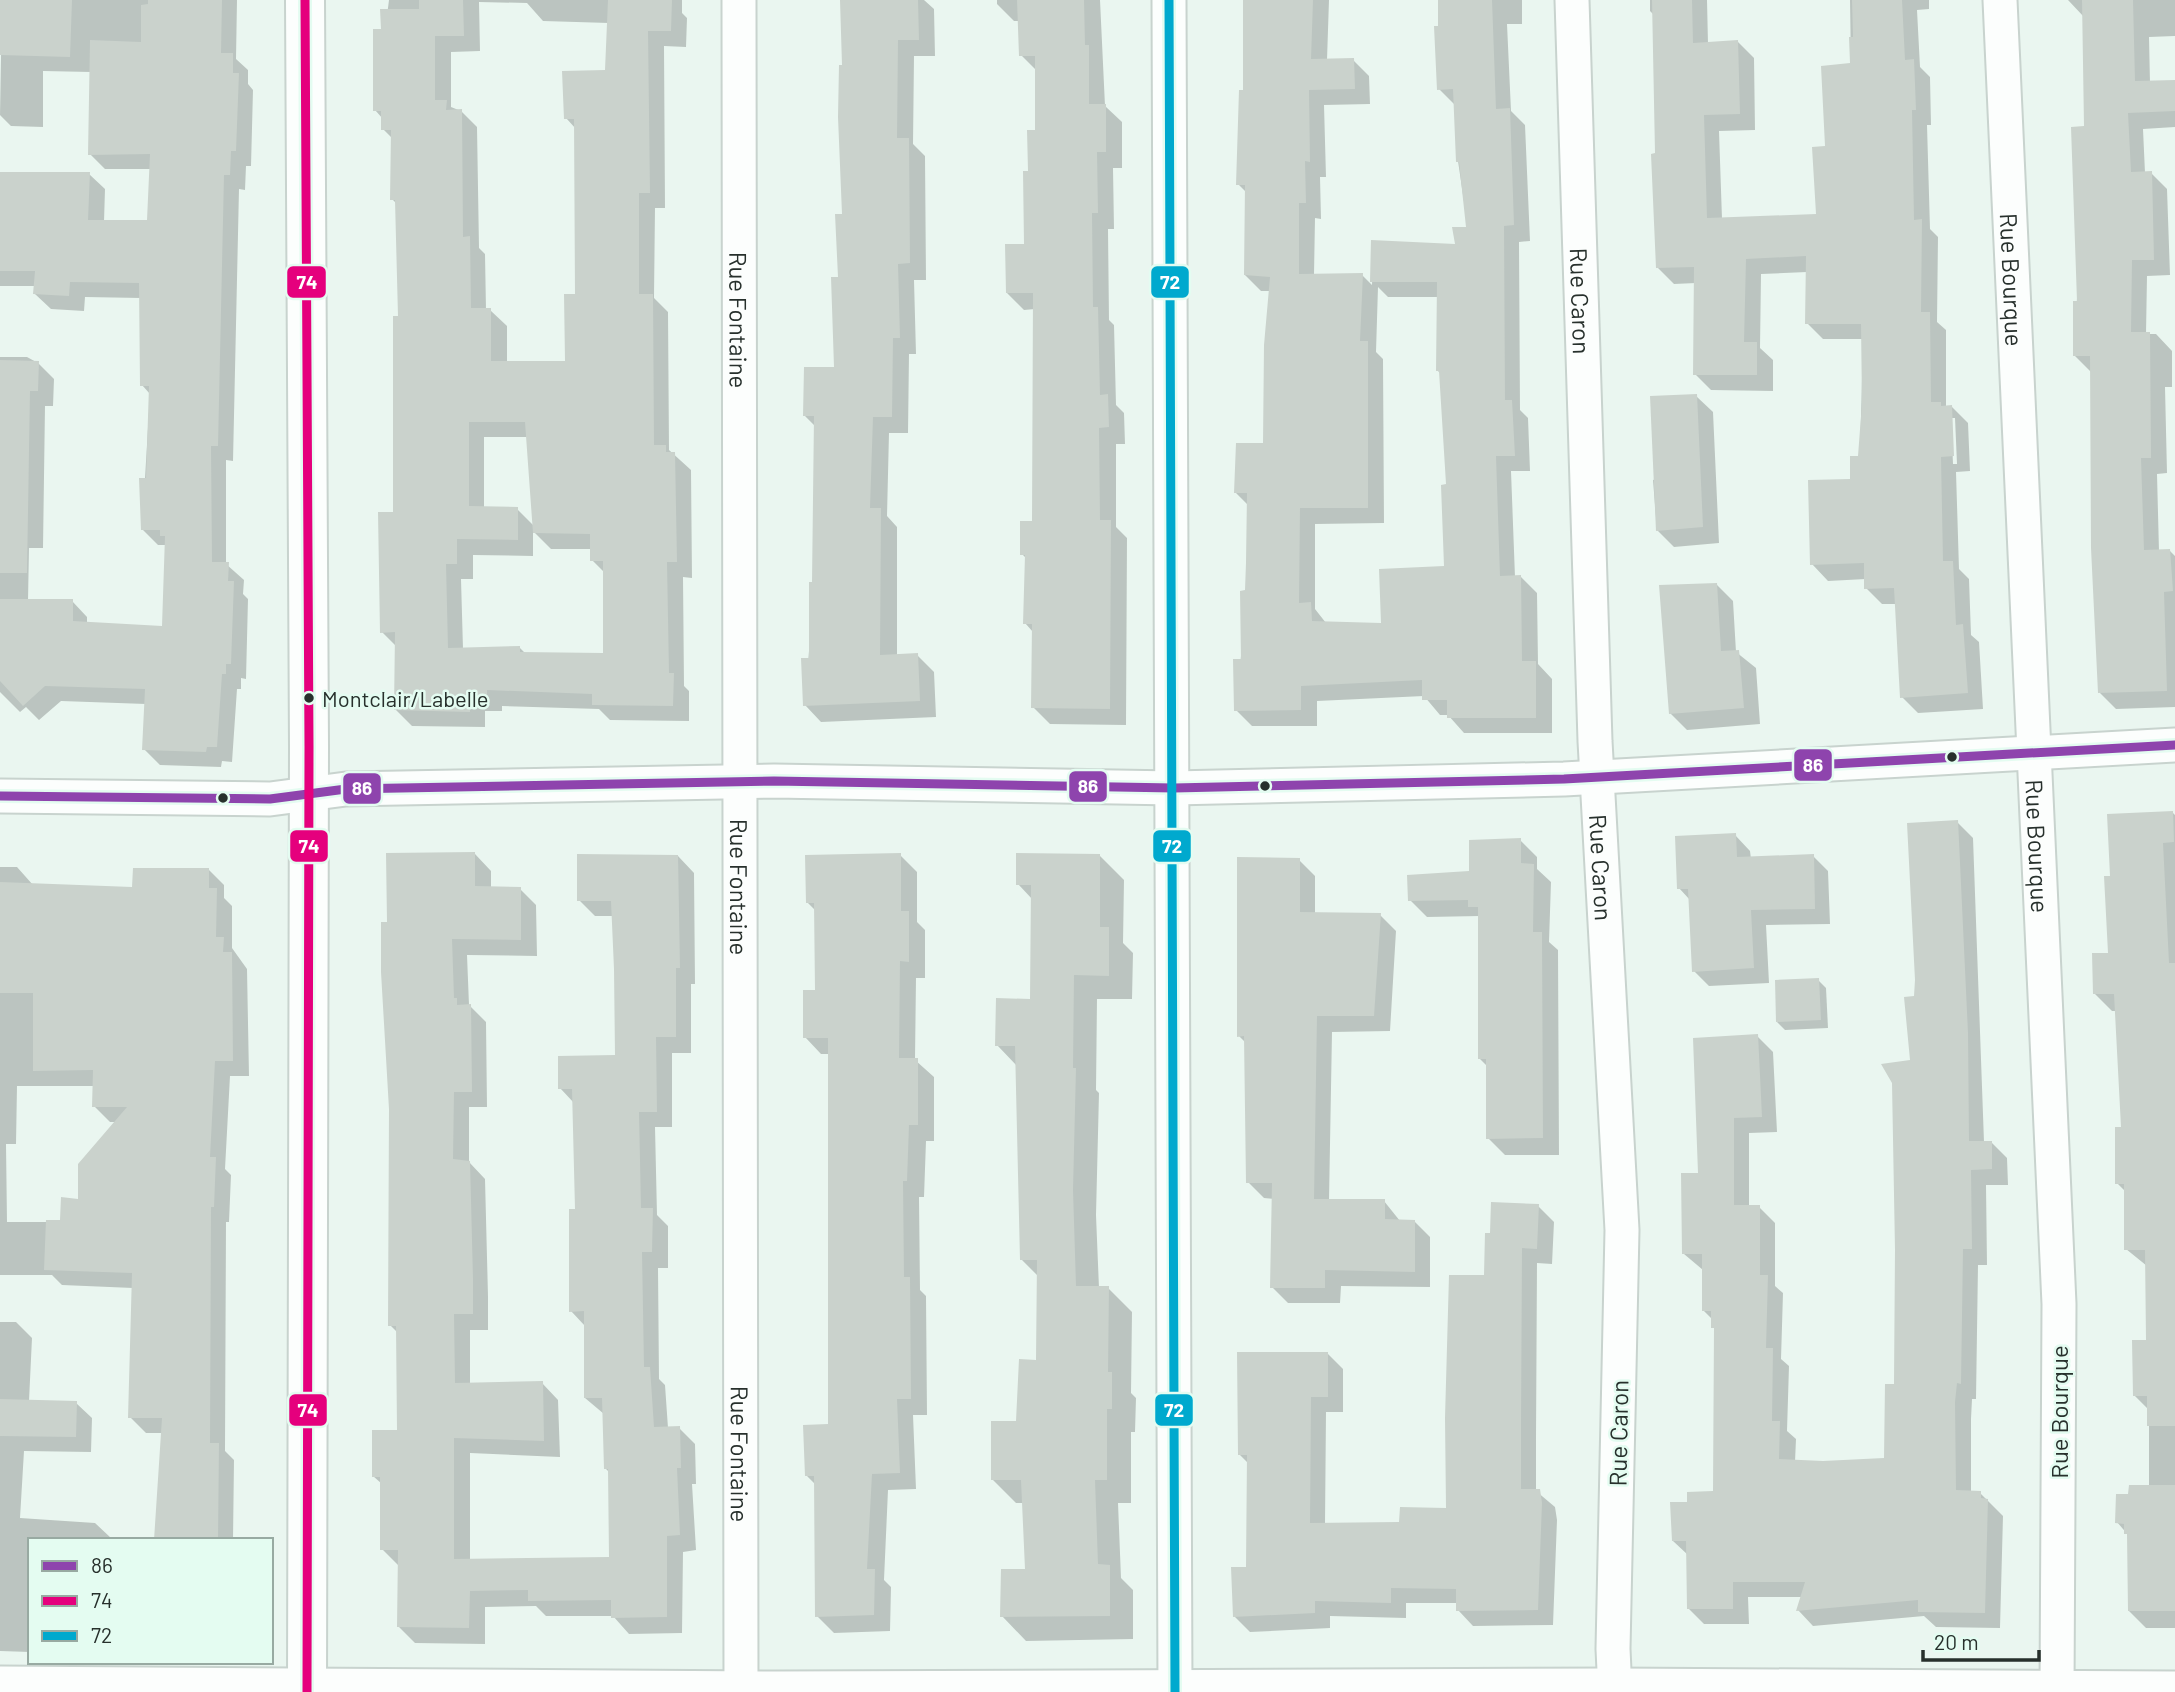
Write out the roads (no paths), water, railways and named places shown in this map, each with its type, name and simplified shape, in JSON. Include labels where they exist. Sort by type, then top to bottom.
[{"type":"street","points":[[304,0],[309,793],[307,1689]]},
{"type":"street","name":"Rue Fontaine","points":[[739,0],[741,1690]]},
{"type":"street","points":[[1169,0],[1176,1689]]},
{"type":"street","name":"Rue Caron","points":[[1572,0],[1597,776],[1622,1230],[1615,1688]]},
{"type":"street","name":"Rue Bourque","points":[[2000,0],[2059,1304],[2057,1690]]},
{"type":"street","points":[[0,796],[270,799],[346,789],[738,782],[1174,788],[1597,776],[2175,745]]},
{"type":"street","points":[[0,1683],[307,1689],[741,1690],[2175,1688]]},
{"type":"place","name":"Montclair/Labelle","points":[[309,698]]}]
